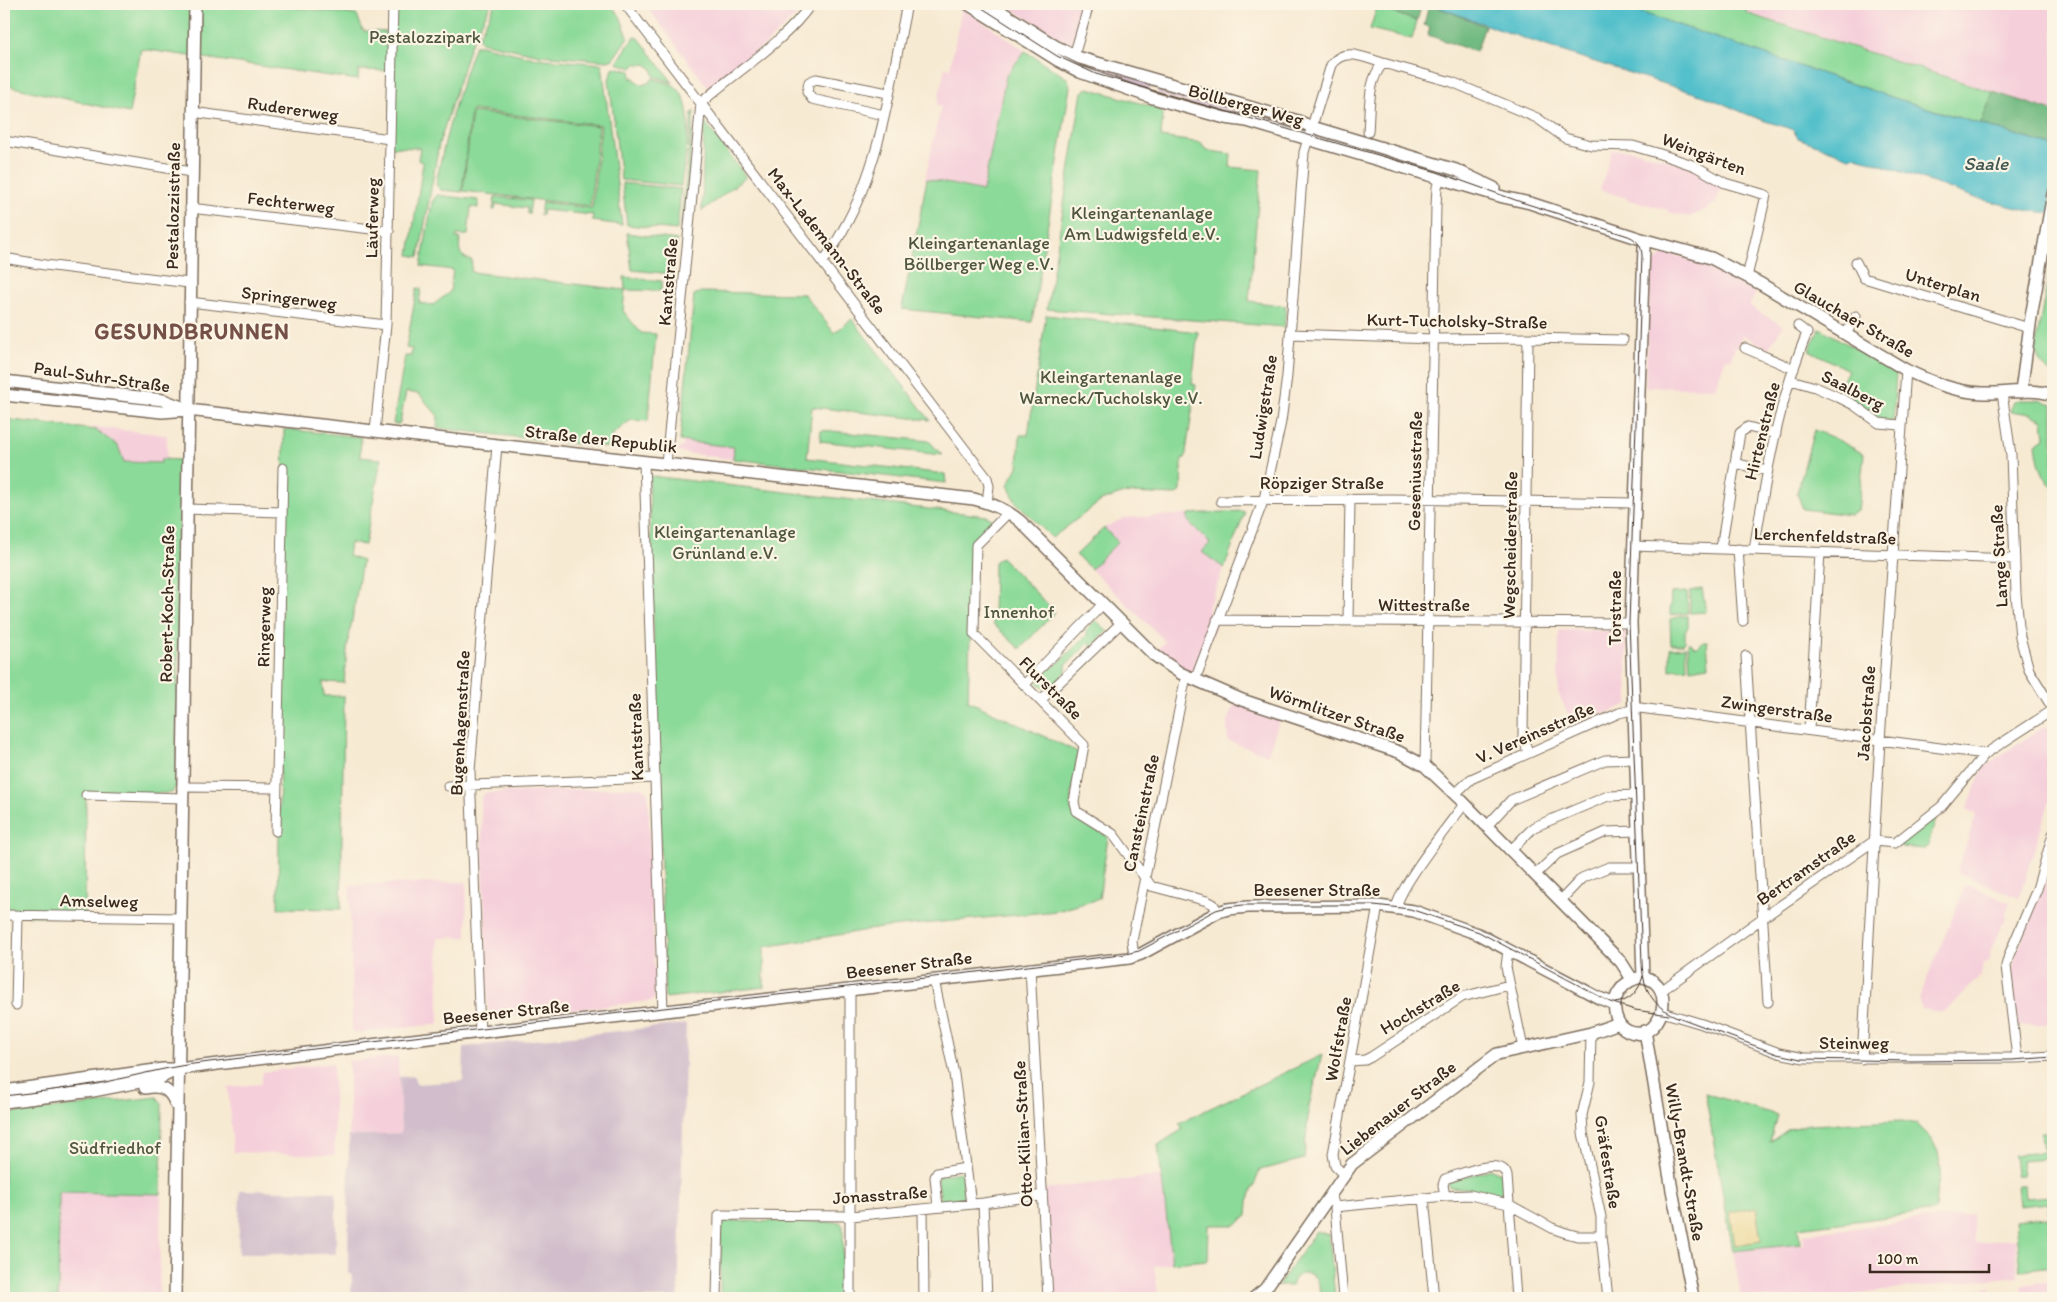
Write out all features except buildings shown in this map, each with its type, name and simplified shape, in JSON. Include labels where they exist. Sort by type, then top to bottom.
[{"type":"street","name":"Pestalozzistraße","points":[[188,410],[194,4]]},
{"type":"street","name":"Läuferweg","points":[[375,431],[386,325],[393,4]]},
{"type":"street","name":"Max-Lademann-Straße","points":[[625,4],[987,478],[989,486],[986,502]]},
{"type":"street","points":[[700,103],[776,42],[802,17],[811,4]]},
{"type":"street","points":[[822,262],[834,246],[859,197],[874,154],[907,4]]},
{"type":"street","name":"Böllberger Weg","points":[[968,4],[1080,72],[1153,98],[1225,118],[1247,120],[1308,140],[1502,197],[1530,202]]},
{"type":"street","name":"Böllberger Weg","points":[[989,4],[1074,56],[1298,120],[1312,127],[1456,170],[1530,202],[1646,240]]},
{"type":"street","points":[[1074,56],[1090,4]]},
{"type":"street","name":"Weingärten","points":[[1312,127],[1332,65],[1339,56],[1349,54],[1452,82],[1537,118],[1565,138],[1591,145],[1633,146],[1696,166],[1725,183],[1766,195],[1747,277]]},
{"type":"street","points":[[1368,132],[1372,83],[1377,70],[1383,63]]},
{"type":"street","points":[[884,115],[812,99],[807,92],[809,82],[812,79],[816,79],[888,93]]},
{"type":"street","name":"Kantstraße","points":[[666,464],[700,103]]},
{"type":"street","name":"Rudererweg","points":[[192,112],[390,139]]},
{"type":"street","name":"Ludwigstraße","points":[[1190,678],[1217,620],[1264,499],[1281,422],[1304,152],[1312,127]]},
{"type":"street","points":[[4,141],[191,172]]},
{"type":"street","name":"Geseniusstraße","points":[[1425,766],[1436,206],[1437,187],[1440,178]]},
{"type":"street","points":[[2021,392],[2029,328],[2053,194]]},
{"type":"street","name":"Fechterweg","points":[[190,208],[389,231]]},
{"type":"street","name":"Glauchaer Straße","points":[[1646,240],[1711,258],[1906,370],[1947,387],[1974,392],[2038,391],[2053,395]]},
{"type":"street","name":"Torstraße","points":[[1637,978],[1640,866],[1631,624],[1634,503],[1646,240]]},
{"type":"street","points":[[4,258],[189,283]]},
{"type":"street","name":"Unterplan","points":[[1856,262],[1864,278],[2029,328]]},
{"type":"street","name":"Springerweg","points":[[189,302],[386,325]]},
{"type":"street","points":[[1846,334],[1856,316]]},
{"type":"street","name":"Hirtenstraße","points":[[1754,550],[1767,471],[1776,434],[1790,380],[1808,333],[1798,326]]},
{"type":"street","name":"Kurt-Tucholsky-Straße","points":[[1290,334],[1434,339],[1623,340]]},
{"type":"street","name":"Wegscheiderstraße","points":[[1528,338],[1523,736],[1528,753]]},
{"type":"street","points":[[1745,348],[1794,369]]},
{"type":"street","name":"Jacobstraße","points":[[1862,1059],[1900,425],[1906,370]]},
{"type":"street","name":"Saalberg","points":[[1790,380],[1815,387],[1838,397],[1879,423],[1900,425]]},
{"type":"street","name":"Paul-Suhr-Straße","points":[[4,381],[163,400],[188,410]]},
{"type":"street","name":"Lange Straße","points":[[2002,393],[2011,454],[2017,602],[2023,651],[2029,670],[2040,691],[2053,709]]},
{"type":"street","name":"Paul-Suhr-Straße","points":[[4,395],[162,412],[188,410]]},
{"type":"street","name":"Straße der Republik","points":[[188,410],[974,499],[1008,512]]},
{"type":"street","name":"Robert-Koch-Straße","points":[[175,1298],[188,410]]},
{"type":"street","points":[[1721,548],[1740,433],[1748,427],[1776,434]]},
{"type":"street","name":"Bugenhagenstraße","points":[[480,1033],[470,770],[497,445]]},
{"type":"street","name":"Kantstraße","points":[[644,462],[663,1011]]},
{"type":"street","points":[[1735,463],[1767,471]]},
{"type":"street","name":"Ringerweg","points":[[276,831],[283,468]]},
{"type":"street","points":[[1348,621],[1350,499]]},
{"type":"street","name":"Röpziger Straße","points":[[1220,500],[1430,499],[1634,503]]},
{"type":"street","points":[[186,509],[282,512]]},
{"type":"street","name":"Wörmlitzer Straße","points":[[1008,512],[1159,660],[1190,678],[1242,700],[1399,752],[1425,766],[1465,803],[1510,851],[1637,978]]},
{"type":"street","name":"Flurstraße","points":[[1008,512],[976,545],[974,634],[1084,745],[1074,802],[1076,811],[1113,834],[1145,876]]},
{"type":"street","name":"Lerchenfeldstraße","points":[[1633,546],[2015,559]]},
{"type":"street","points":[[1738,549],[1743,621]]},
{"type":"street","points":[[1809,730],[1820,553]]},
{"type":"street","points":[[1025,684],[1103,604]]},
{"type":"street","name":"Wittestraße","points":[[1217,620],[1631,624]]},
{"type":"street","points":[[1041,700],[1122,622]]},
{"type":"street","points":[[1746,656],[1768,1002]]},
{"type":"street","name":"Cansteinstraße","points":[[1134,957],[1132,944],[1145,876],[1190,678]]},
{"type":"street","name":"Zwingerstraße","points":[[1634,710],[1640,708],[1665,710],[1985,754]]},
{"type":"street","points":[[1985,754],[2053,709]]},
{"type":"street","name":"V. Vereinsstraße","points":[[1455,794],[1471,779],[1619,714],[1634,710]]},
{"type":"street","name":"Bertramstraße","points":[[1661,991],[1874,841],[1895,843],[1942,806],[1985,754]]},
{"type":"street","points":[[1487,826],[1511,800],[1605,760],[1635,758]]},
{"type":"street","points":[[448,786],[654,778]]},
{"type":"street","points":[[86,795],[277,788]]},
{"type":"street","points":[[1510,851],[1534,827],[1608,796],[1637,795]]},
{"type":"street","points":[[1396,908],[1400,897],[1465,803]]},
{"type":"street","points":[[1534,875],[1557,854],[1606,832],[1638,831]]},
{"type":"street","points":[[2017,1058],[2006,980],[2007,960],[2037,889],[2053,834]]},
{"type":"street","points":[[1560,901],[1582,878],[1608,868],[1640,866]]},
{"type":"street","points":[[1145,876],[1152,886],[1208,901],[1213,904],[1218,912]]},
{"type":"street","name":"Beesener Straße","points":[[178,1070],[663,1011],[1134,957],[1218,912],[1248,907],[1378,906],[1414,912],[1478,934],[1599,998],[1614,1004]]},
{"type":"street","name":"Wolfstraße","points":[[1343,1174],[1335,1166],[1334,1154],[1378,906]]},
{"type":"street","name":"Amselweg","points":[[4,915],[180,918]]},
{"type":"street","points":[[16,1005],[18,915]]},
{"type":"street","points":[[1508,950],[1506,960],[1509,985],[1524,1048]]},
{"type":"street","name":"Otto-Kilian-Straße","points":[[1030,968],[1048,1298]]},
{"type":"street","points":[[1637,978],[1652,980],[1661,991],[1662,1012],[1654,1024],[1645,1031],[1633,1033],[1619,1023],[1615,1014],[1614,1004],[1622,988],[1637,978]]},
{"type":"street","points":[[934,980],[954,1074],[971,1204]]},
{"type":"street","name":"Hochstraße","points":[[1350,1062],[1365,1060],[1371,1057],[1462,997],[1509,985]]},
{"type":"street","points":[[850,989],[850,1298]]},
{"type":"street","name":"Steinweg","points":[[1662,1012],[1702,1024],[1792,1057],[1862,1059],[2053,1056]]},
{"type":"street","name":"Liebenauer Straße","points":[[1254,1298],[1265,1289],[1343,1174],[1352,1164],[1497,1054],[1591,1033],[1619,1023]]},
{"type":"street","name":"Willy-Brandt-Straße","points":[[1645,1031],[1672,1190],[1693,1298]]},
{"type":"street","name":"Gräfestraße","points":[[1591,1033],[1590,1082],[1582,1115],[1583,1133],[1601,1216],[1601,1236],[1608,1298]]},
{"type":"street","points":[[4,1091],[163,1069],[178,1070]]},
{"type":"street","points":[[4,1102],[96,1091],[160,1078],[178,1070]]},
{"type":"street","points":[[96,1091],[113,1094],[159,1086],[168,1091],[177,1109]]},
{"type":"street","points":[[1445,1196],[1443,1185],[1445,1179],[1486,1167],[1497,1166],[1506,1173],[1516,1298]]},
{"type":"street","points":[[938,1207],[935,1177],[937,1173],[966,1168]]},
{"type":"street","points":[[1331,1194],[1335,1207],[1343,1298]]},
{"type":"street","name":"Jonasstraße","points":[[718,1298],[719,1215],[850,1216],[983,1203],[1042,1195]]},
{"type":"street","points":[[1335,1207],[1470,1195],[1508,1204],[1557,1230],[1577,1236],[1601,1236]]},
{"type":"street","points":[[1424,1198],[1434,1298]]},
{"type":"street","points":[[983,1203],[987,1298]]},
{"type":"street","points":[[923,1209],[924,1298]]},
{"type":"shaded area","points":[[645,4],[805,4],[798,14],[766,44],[709,89]]},
{"type":"shaded area","points":[[972,4],[986,4],[1056,49],[1152,82],[1148,95],[1088,73]]},
{"type":"shaded area","points":[[1004,4],[1084,4],[1073,48],[1043,28]]},
{"type":"shaded area","points":[[1748,4],[2053,4],[2053,111],[1746,12]]},
{"type":"shaded area","points":[[962,7],[1025,51],[1006,76],[983,191],[925,179],[941,106],[937,105],[945,67],[950,68]]},
{"type":"shaded area","points":[[1159,87],[1294,123],[1293,129],[1232,117],[1157,94]]},
{"type":"shaded area","points":[[1612,150],[1633,150],[1690,166],[1722,183],[1716,203],[1706,210],[1689,217],[1627,200],[1627,198],[1600,190]]},
{"type":"shaded area","points":[[1665,253],[1697,261],[1711,258],[1761,284],[1749,306],[1783,326],[1768,349],[1743,335],[1737,347],[1735,346],[1731,360],[1726,358],[1715,388],[1645,387],[1650,267]]},
{"type":"shaded area","points":[[93,427],[167,435],[167,460],[162,459],[161,463],[124,462],[118,445],[93,429]]},
{"type":"shaded area","points":[[684,441],[734,447],[733,459],[678,452],[678,449],[683,447]]},
{"type":"shaded area","points":[[1245,512],[1207,611],[1219,616],[1195,680],[1154,655],[1165,641],[1076,555],[1104,528],[1124,518]]},
{"type":"shaded area","points":[[1559,630],[1626,631],[1628,704],[1574,727],[1558,692]]},
{"type":"shaded area","points":[[1235,702],[1280,717],[1268,755],[1228,741],[1227,725]]},
{"type":"shaded area","points":[[2045,726],[2053,729],[2053,800],[2050,800],[2019,898],[1957,872],[1976,815],[1967,809],[1983,767]]},
{"type":"shaded area","points":[[643,787],[648,792],[655,997],[651,1001],[497,1018],[488,1012],[481,798],[485,793]]},
{"type":"shaded area","points":[[2053,861],[2053,1023],[2017,1026],[2012,976],[2014,960]]},
{"type":"shaded area","points":[[466,882],[467,937],[438,938],[439,1024],[355,1033],[352,1030],[350,885]]},
{"type":"shaded area","points":[[1969,885],[2010,903],[2005,915],[2007,916],[2004,924],[2002,924],[1989,955],[1991,956],[1988,964],[1985,963],[1980,976],[1947,1010],[1942,1012],[1921,1009],[1919,999],[1965,886]]},
{"type":"shaded area","points":[[686,1024],[678,1298],[351,1298],[352,1274],[348,1274],[349,1136],[401,1133],[399,1077],[414,1076],[416,1084],[463,1081],[464,1047]]},
{"type":"shaded area","points":[[398,1057],[401,1133],[349,1136],[349,1061]]},
{"type":"shaded area","points":[[333,1063],[335,1155],[233,1152],[228,1087],[261,1084],[263,1072]]},
{"type":"shaded area","points":[[1161,1176],[1172,1263],[1154,1266],[1158,1294],[1161,1298],[1050,1298],[1042,1189]]},
{"type":"shaded area","points":[[240,1190],[336,1192],[336,1254],[238,1254]]},
{"type":"shaded area","points":[[59,1192],[161,1194],[159,1298],[58,1298]]},
{"type":"shaded area","points":[[1972,1214],[1975,1243],[2015,1238],[2018,1276],[1821,1298],[1741,1298],[1733,1251],[1803,1244],[1803,1234]]},
{"type":"shaded area","points":[[2053,1281],[2053,1298],[2013,1298],[2021,1293],[2021,1285]]},
{"type":"shaded area","points":[[1991,1287],[1992,1298],[1941,1298],[1941,1293]]},
{"type":"green space","name":"Pestalozzipark","points":[[4,4],[267,4],[357,15],[363,31],[392,32],[393,4],[491,4],[470,46],[439,144],[419,257],[409,255],[423,163],[418,160],[420,148],[390,147],[391,71],[359,70],[358,80],[141,49],[129,113],[4,85]]},
{"type":"green space","points":[[495,4],[610,4],[620,16],[628,37],[613,59],[608,61],[540,55],[481,42],[478,38]]},
{"type":"green space","points":[[1378,4],[1422,4],[1417,21],[1377,7]]},
{"type":"green space","points":[[1429,4],[1485,26],[1476,52],[1428,35],[1430,27],[1424,25]]},
{"type":"green space","points":[[1616,4],[1748,4],[1746,13],[1993,92],[1981,124],[1891,97]]},
{"type":"green space","points":[[1377,7],[1417,21],[1412,39],[1370,29]]},
{"type":"green space","points":[[635,37],[639,38],[673,83],[654,76],[652,68],[645,64],[639,65],[637,63],[632,68],[617,63]]},
{"type":"green space","points":[[475,45],[534,58],[602,64],[622,225],[593,221],[593,215],[543,210],[542,215],[540,215],[542,202],[592,208],[601,125],[471,110],[462,192],[440,190],[436,184],[443,148]]},
{"type":"green space","name":"Kleingartenanlage Böllberger Weg e.V.","points":[[1025,51],[1068,79],[1070,87],[1032,322],[902,309],[927,179],[983,191],[1006,76]]},
{"type":"green space","points":[[614,67],[631,71],[631,79],[634,77],[636,81],[643,85],[650,82],[653,78],[672,85],[677,88],[683,97],[687,109],[688,135],[681,186],[621,180],[609,79]]},
{"type":"green space","name":"Kleingartenanlage Am Ludwigsfeld e.V.","points":[[1088,88],[1160,109],[1163,114],[1161,137],[1202,143],[1203,147],[1210,151],[1231,154],[1230,167],[1261,170],[1249,301],[1286,306],[1284,327],[1047,309],[1082,92]]},
{"type":"green space","points":[[1993,92],[2053,111],[2053,146],[1981,124]]},
{"type":"green space","points":[[694,111],[685,219],[681,228],[692,113]]},
{"type":"green space","points":[[472,112],[599,126],[590,206],[463,191]]},
{"type":"green space","points":[[704,121],[746,177],[702,211]]},
{"type":"green space","points":[[622,183],[681,189],[677,230],[627,225]]},
{"type":"green space","points":[[437,195],[478,200],[478,208],[471,207],[468,235],[457,235],[456,238],[460,238],[460,252],[462,255],[472,260],[471,272],[625,290],[623,311],[641,333],[656,334],[648,421],[631,420],[613,434],[612,448],[437,428],[438,416],[419,394],[406,392],[400,422],[399,424],[393,424],[405,356],[411,356],[412,349],[406,348],[417,288],[421,289],[419,303],[433,305],[450,292],[453,270],[421,266],[432,202]]},
{"type":"green space","points":[[495,197],[531,200],[529,214],[527,214],[527,208],[496,204],[495,210],[493,210]]},
{"type":"green space","points":[[627,233],[677,240],[673,274],[632,270]]},
{"type":"green space","points":[[2053,251],[2053,376],[2040,362],[2035,349]]},
{"type":"green space","points":[[624,277],[662,281],[661,291],[625,290]]},
{"type":"green space","points":[[701,292],[804,294],[834,333],[852,319],[930,420],[812,407],[807,458],[945,474],[946,483],[733,459],[734,447],[680,441],[694,295]]},
{"type":"green space","name":"Kleingartenanlage Warneck/Tucholsky e.V.","points":[[1046,315],[1198,332],[1192,384],[1196,385],[1185,459],[1182,459],[1181,491],[1175,495],[1121,494],[1101,501],[1052,538],[1015,501],[1008,485],[1018,467],[1020,435],[1028,435]]},
{"type":"green space","points":[[1820,328],[1896,373],[1893,422],[1879,421],[1837,392],[1848,370],[1809,350]]},
{"type":"green space","points":[[2019,400],[2038,400],[2053,404],[2053,488],[2043,473],[2037,451],[2036,444],[2045,438],[2043,420],[2031,414],[2010,411],[2014,402]]},
{"type":"green space","points":[[4,419],[96,430],[118,446],[124,462],[161,463],[161,459],[181,460],[176,786],[172,793],[86,795],[85,917],[4,915]]},
{"type":"green space","points":[[284,429],[361,437],[360,457],[381,459],[365,545],[350,543],[348,556],[362,561],[347,650],[344,683],[323,682],[324,696],[344,696],[341,909],[278,908]]},
{"type":"green space","points":[[821,430],[929,441],[942,455],[820,441]]},
{"type":"green space","points":[[1814,430],[1864,454],[1858,511],[1851,515],[1803,509],[1797,493]]},
{"type":"green space","name":"Kleingartenanlage Grünland e.V.","points":[[651,476],[987,516],[996,522],[973,543],[968,701],[1078,752],[1070,805],[1072,812],[1108,837],[1099,899],[1057,911],[880,928],[764,947],[764,987],[665,998],[649,480]]},
{"type":"green space","points":[[1245,512],[1224,568],[1202,552],[1210,543],[1188,521],[1188,514]]},
{"type":"green space","points":[[1104,528],[1118,542],[1091,569],[1076,555]]},
{"type":"green space","name":"Innenhof","points":[[1001,557],[1055,612],[1020,649],[993,624],[994,562]]},
{"type":"green space","points":[[1702,589],[1706,612],[1690,613],[1690,591]]},
{"type":"green space","points":[[1687,592],[1688,613],[1670,615],[1671,593]]},
{"type":"green space","points":[[1688,616],[1685,642],[1683,644],[1671,644],[1670,619]]},
{"type":"green space","points":[[1096,620],[1107,631],[1091,648],[1090,642],[1066,665],[1066,672],[1047,691],[1036,681],[1052,666],[1052,669],[1087,635],[1087,629]]},
{"type":"green space","points":[[1703,642],[1707,642],[1709,666],[1690,669],[1688,643],[1698,647]]},
{"type":"green space","points":[[1686,647],[1687,668],[1670,670],[1670,648]]},
{"type":"green space","points":[[1933,818],[1936,819],[1928,846],[1924,849],[1901,847],[1901,843]]},
{"type":"green space","points":[[1322,1055],[1309,1106],[1304,1159],[1260,1170],[1248,1201],[1247,1216],[1235,1225],[1209,1225],[1208,1260],[1172,1263],[1158,1145],[1183,1129],[1179,1123]]},
{"type":"green space","points":[[1705,1093],[1777,1115],[1770,1142],[1789,1129],[1809,1125],[1902,1121],[1917,1124],[1931,1138],[1938,1152],[1941,1171],[1936,1193],[1935,1211],[1798,1228],[1800,1244],[1733,1251]]},
{"type":"green space","name":"Südfriedhof","points":[[157,1097],[162,1104],[161,1194],[59,1192],[58,1298],[4,1298],[4,1114]]},
{"type":"green space","points":[[2041,1132],[2046,1132],[2049,1159],[2021,1161],[2023,1175],[2016,1175],[2014,1155],[2043,1152]]},
{"type":"green space","points":[[1491,1169],[1504,1174],[1506,1195],[1479,1189],[1449,1187],[1448,1182]]},
{"type":"green space","points":[[962,1172],[963,1199],[942,1201],[940,1199],[938,1179],[940,1175]]},
{"type":"green space","points":[[2017,1185],[2024,1185],[2025,1198],[2052,1196],[2053,1215],[2050,1215],[2048,1203],[2019,1206]]},
{"type":"green space","points":[[2048,1217],[2053,1266],[2020,1270],[2015,1220]]},
{"type":"green space","points":[[721,1221],[840,1222],[843,1226],[843,1298],[720,1298]]},
{"type":"green space","points":[[1316,1231],[1329,1235],[1335,1298],[1324,1298],[1318,1282],[1312,1275],[1308,1274],[1298,1276],[1291,1286],[1278,1286]]},
{"type":"sand","points":[[1756,1207],[1761,1241],[1735,1245],[1730,1212]]},
{"type":"water","name":"Saale","points":[[1430,4],[1616,4],[1891,97],[2052,146],[2053,213],[2030,211],[1976,198],[1868,160],[1853,156],[1849,157],[1798,138],[1793,130],[1750,116],[1711,98],[1532,41]]},
{"type":"tram line","points":[[976,4],[1057,56],[1096,74],[1437,172],[1521,202],[1629,236],[1635,240],[1640,245],[1642,256],[1629,623],[1642,963],[1644,980],[1650,994],[1654,1001],[1675,1016],[1777,1054],[1801,1059],[1912,1061],[2012,1060],[2053,1057]]},
{"type":"tram line","points":[[4,1096],[105,1082],[193,1064],[1121,955],[1139,951],[1216,910],[1243,905],[1374,905],[1410,909],[1479,932],[1610,1002],[1635,1010],[1669,1015]]},
{"type":"tram line","points":[[1615,1003],[1630,998],[1637,991],[1643,976]]},
{"type":"district","name":"GESUNDBRUNNEN","points":[[192,331]]}]
